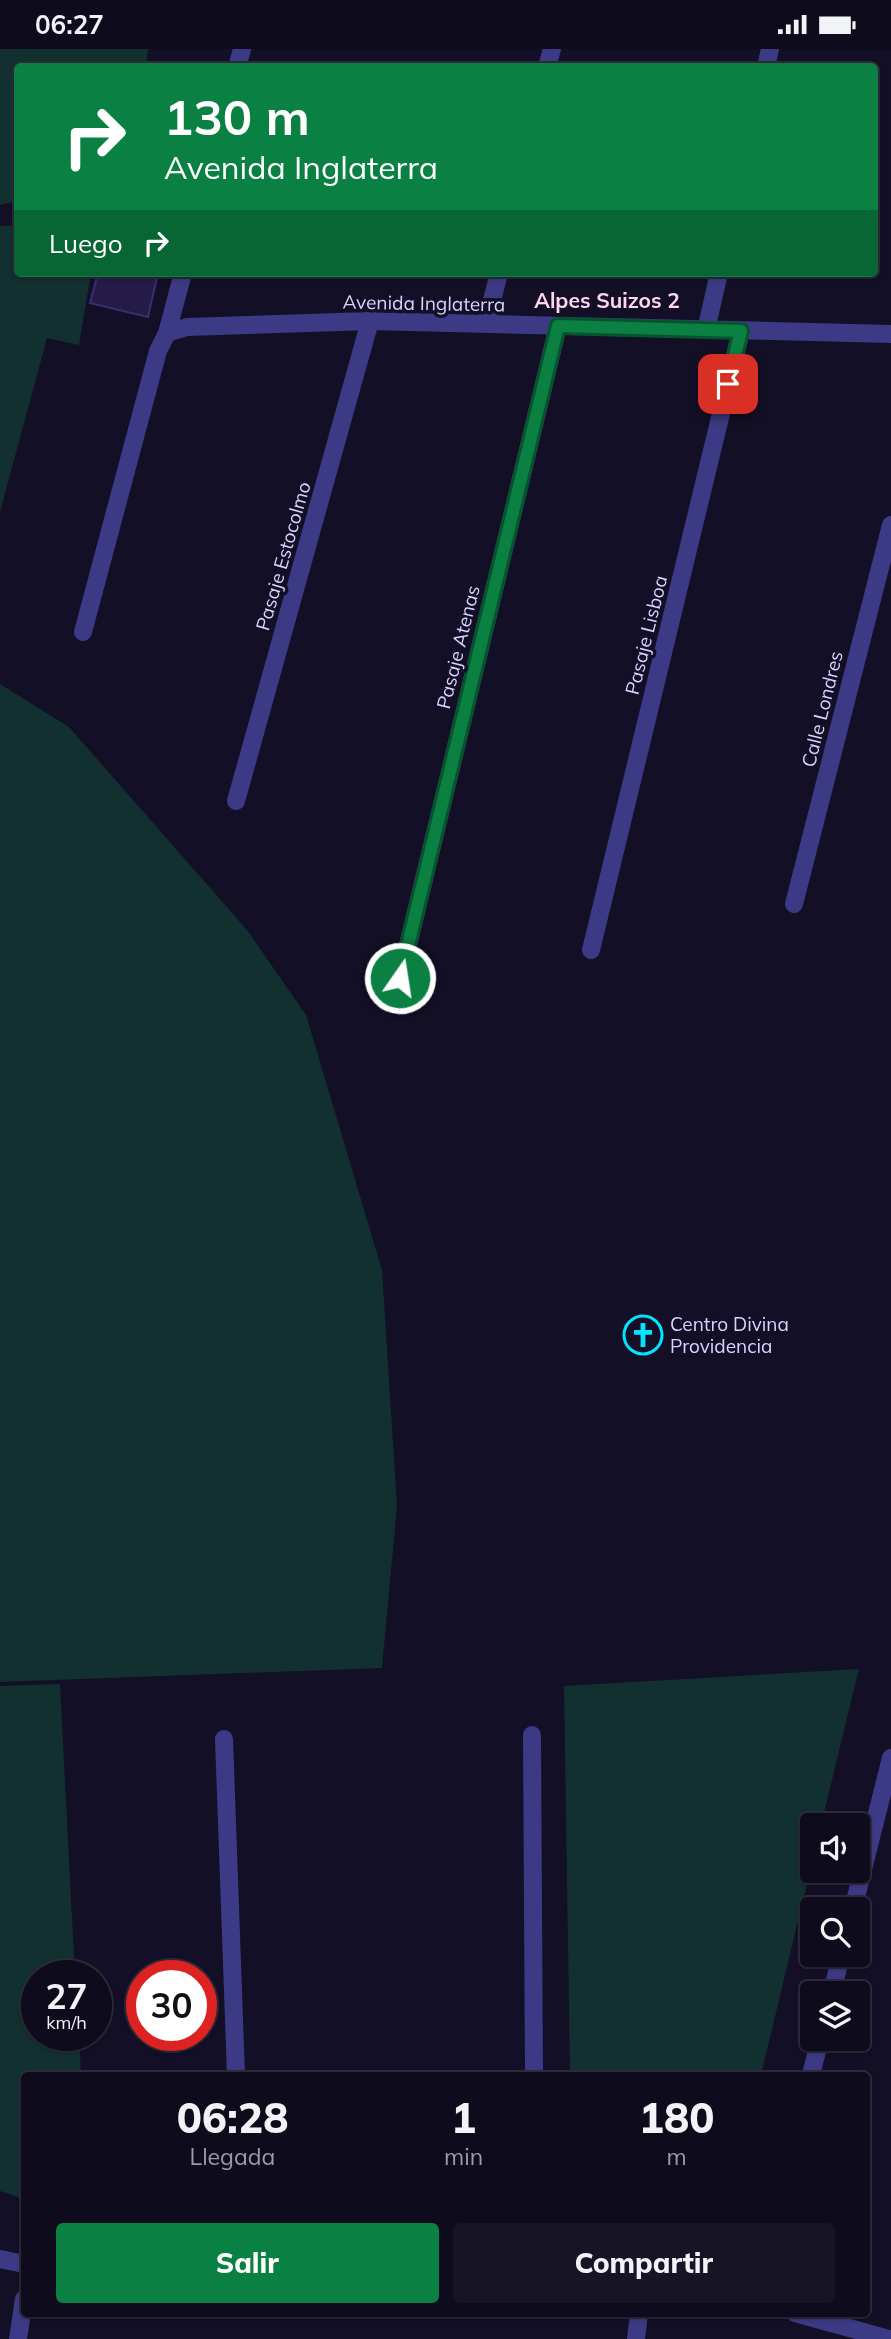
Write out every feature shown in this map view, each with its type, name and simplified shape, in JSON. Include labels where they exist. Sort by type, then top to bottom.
[{"type":"street","points":[[83,632],[158,351],[167,334],[182,277]]},
{"type":"street","points":[[486,324],[498,277]]},
{"type":"street","points":[[706,330],[718,277]]},
{"type":"street","name":"Avenida Inglaterra","points":[[167,334],[187,327],[370,321],[891,334]]},
{"type":"street","name":"Pasaje Estocolmo","points":[[236,801],[370,321]]},
{"type":"street","name":"Pasaje Atenas","points":[[400,978],[558,326]]},
{"type":"street","name":"Pasaje Lisboa","points":[[591,950],[741,331]]},
{"type":"street","name":"Calle Londres","points":[[794,904],[891,524]]},
{"type":"street","points":[[532,1735],[534,2072]]},
{"type":"street","points":[[224,1739],[236,2072]]},
{"type":"street","points":[[856,1897],[891,1758]]},
{"type":"street","points":[[812,2072],[817,2051]]},
{"type":"street","points":[[0,2259],[21,2263]]},
{"type":"street","points":[[18,2339],[21,2317]]},
{"type":"street","points":[[636,2339],[639,2317]]},
{"type":"street","points":[[810,2317],[888,2339]]},
{"type":"green space","points":[[0,49],[148,49],[146,63],[14,63],[14,202],[0,205]]},
{"type":"green space","points":[[14,225],[14,277],[90,277],[79,345],[47,338],[0,512],[0,226]]},
{"type":"green space","points":[[0,684],[69,727],[247,930],[306,1015],[382,1270],[397,1506],[382,1668],[0,1682]]},
{"type":"green space","points":[[859,1669],[824,1813],[800,1813],[800,1883],[807,1883],[804,1897],[800,1897],[800,1913],[762,2072],[570,2072],[564,1686]]},
{"type":"green space","points":[[60,1684],[74,1960],[21,1960],[21,2051],[80,2051],[81,2072],[21,2072],[21,2198],[0,2191],[0,1686]]},
{"type":"building","points":[[97,277],[157,277],[148,317],[90,303]]},
{"type":"place","name":"Centro Divina Providencia","points":[[643,1335]]},
{"type":"district","name":"Alpes Suizos 2","points":[[607,300]]},
{"type":"route","points":[[400,978],[558,326],[741,331],[728,384]]}]
